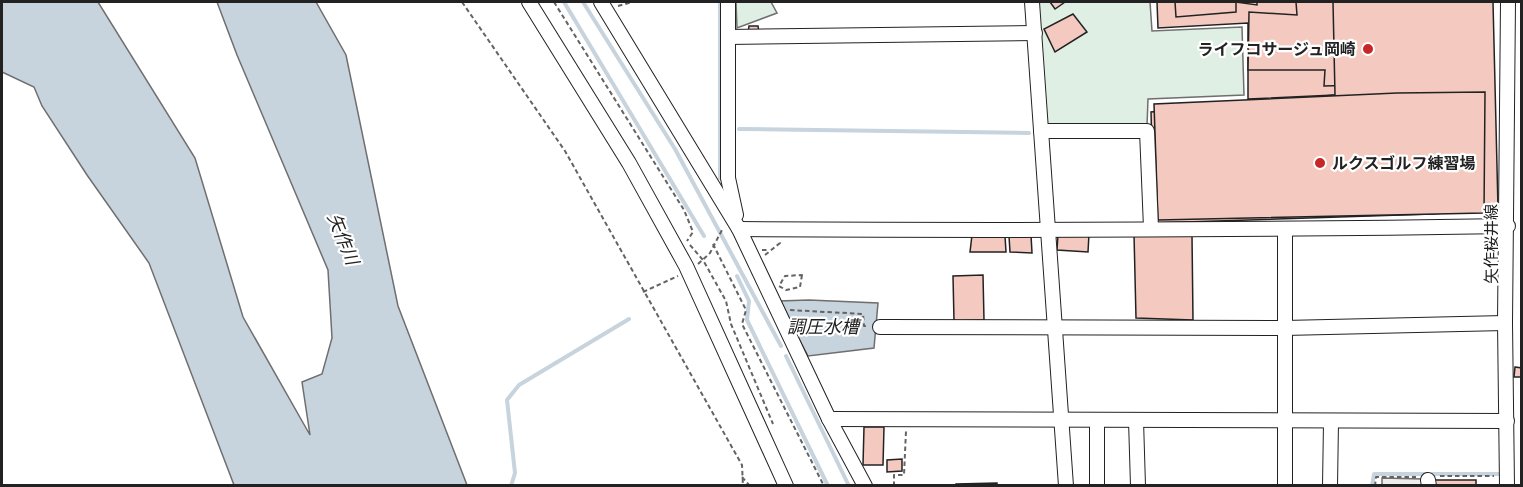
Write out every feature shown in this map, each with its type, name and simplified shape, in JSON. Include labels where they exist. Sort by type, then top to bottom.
[{"type":"street","points":[[529,2],[629,163],[688,271],[786,486]]},
{"type":"street","points":[[601,2],[739,229],[829,419],[865,486]]},
{"type":"street","points":[[728,2],[728,178],[739,229]]},
{"type":"street","points":[[1032,2],[1066,486]]},
{"type":"street","name":"矢作桜井線","points":[[1507,486],[1507,421],[1515,384],[1505,323],[1512,3]]},
{"type":"street","points":[[729,37],[1035,33]]},
{"type":"street","points":[[1041,131],[1147,131],[1151,228]]},
{"type":"street","points":[[739,229],[1047,232],[1151,228],[1285,230],[1508,226]]},
{"type":"street","points":[[1285,230],[1285,486]]},
{"type":"street","points":[[880,327],[1284,328],[1505,323]]},
{"type":"street","points":[[829,419],[1507,421]]},
{"type":"street","points":[[1097,420],[1097,486]]},
{"type":"street","points":[[1136,420],[1137,486]]},
{"type":"street","points":[[1330,422],[1330,486]]},
{"type":"path","points":[[462,2],[565,151],[742,465],[743,486]]},
{"type":"path","points":[[554,2],[684,210],[693,232],[686,240],[703,260],[726,301],[731,324],[775,429]]},
{"type":"path","points":[[710,253],[731,215]]},
{"type":"path","points":[[713,244],[746,310],[742,324],[824,486]]},
{"type":"path","points":[[643,292],[688,271]]},
{"type":"path","points":[[802,275],[800,287],[786,290],[779,286],[783,282],[785,276],[802,275]]},
{"type":"path","points":[[804,309],[863,314],[864,326],[880,327]]},
{"type":"path","points":[[894,486],[894,475],[904,475],[907,419]]},
{"type":"path","points":[[741,476],[750,486]]},
{"type":"path","points":[[1376,477],[1376,486]]},
{"type":"green space","points":[[736,2],[771,2],[777,13],[737,28]]},
{"type":"green space","points":[[1038,2],[1150,2],[1152,31],[1242,27],[1244,95],[1148,99],[1147,126],[1047,125]]},
{"type":"shaded area","points":[[1382,478],[1423,479],[1423,485],[1382,485]]},
{"type":"water","name":"矢作川","points":[[2,2],[98,2],[195,158],[243,317],[310,435],[302,382],[322,374],[332,338],[328,270],[237,55],[217,2],[316,2],[346,55],[398,306],[467,485],[234,485],[149,263],[87,175],[42,106],[34,87],[2,72]]},
{"type":"water","name":"調圧水槽","points":[[779,301],[878,303],[874,348],[808,356]]},
{"type":"building","points":[[1050,2],[1065,2],[1055,9]]},
{"type":"building","name":"ライフコサージュ岡崎","points":[[1157,2],[1490,2],[1486,88],[1248,99],[1248,23],[1158,28]]},
{"type":"building","points":[[1175,2],[1236,2],[1236,12],[1176,17]]},
{"type":"building","points":[[1236,2],[1257,2],[1257,5]]},
{"type":"building","points":[[1296,2],[1400,2],[1398,84],[1324,86],[1325,70],[1248,70],[1249,12],[1297,15]]},
{"type":"building","name":"ルクスゴルフ練習場","points":[[1333,2],[1493,2],[1498,208],[1432,214],[1154,223],[1151,112],[1335,95]]},
{"type":"building","points":[[1073,14],[1087,32],[1055,52],[1044,29]]},
{"type":"building","points":[[749,26],[758,26],[759,33],[748,33]]},
{"type":"building","name":"ルクスゴルフ練習場","points":[[1485,92],[1484,213],[1158,220],[1154,104],[1397,93]]},
{"type":"building","points":[[1058,234],[1089,234],[1088,252],[1057,250]]},
{"type":"building","points":[[1134,234],[1192,235],[1193,320],[1136,318]]},
{"type":"building","points":[[972,235],[1005,236],[1006,252],[970,252]]},
{"type":"building","points":[[1031,235],[1032,253],[1010,252],[1009,236]]},
{"type":"building","points":[[983,275],[984,320],[954,321],[953,276]]},
{"type":"building","points":[[1515,367],[1522,368],[1522,377],[1514,377]]},
{"type":"building","points":[[864,427],[884,427],[883,465],[863,465]]},
{"type":"building","points":[[902,459],[902,471],[887,472],[887,460]]},
{"type":"building","points":[[1435,480],[1476,480],[1476,486],[1435,486]]},
{"type":"building","points":[[997,483],[997,486],[956,486],[956,484]]},
{"type":"waterway","points":[[564,2],[704,236]]},
{"type":"waterway","points":[[583,2],[675,149],[781,346]]},
{"type":"waterway","points":[[720,2],[720,178]]},
{"type":"waterway","points":[[739,129],[1029,133]]},
{"type":"waterway","points":[[737,276],[749,301],[747,320],[828,486]]},
{"type":"waterway","points":[[511,486],[515,473],[507,400],[519,385],[629,319]]},
{"type":"waterway","points":[[786,356],[849,486]]},
{"type":"waterway","points":[[1372,486],[1374,474],[1500,474]]},
{"type":"place","name":"ライフコサージュ岡崎","points":[[1368,49]]},
{"type":"place","name":"ルクスゴルフ練習場","points":[[1320,163]]}]
